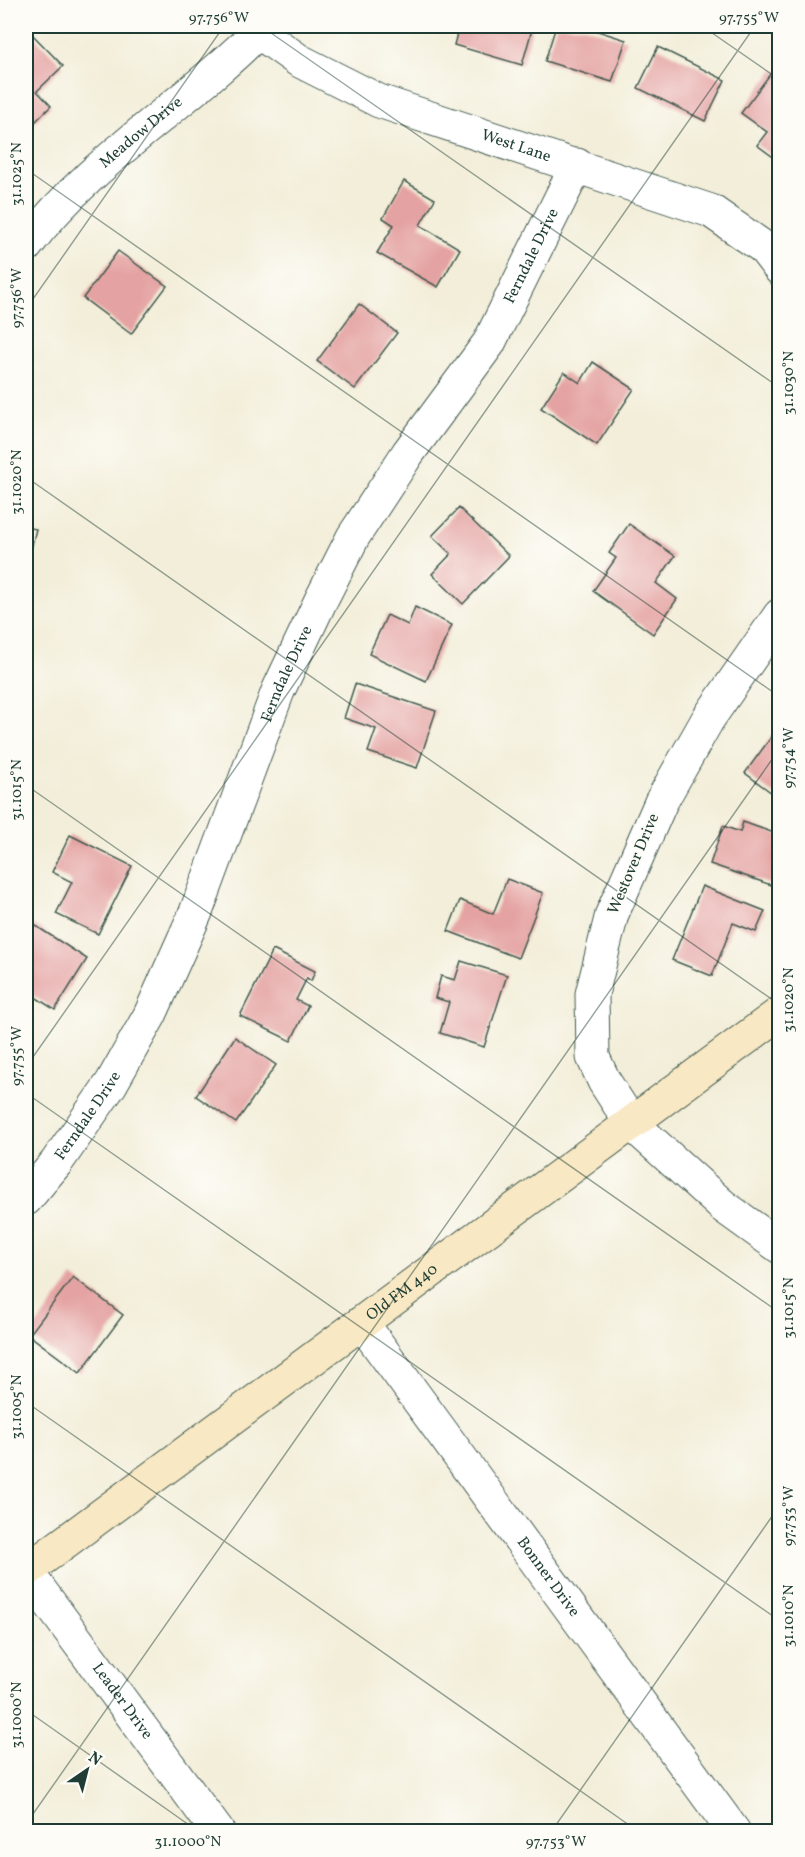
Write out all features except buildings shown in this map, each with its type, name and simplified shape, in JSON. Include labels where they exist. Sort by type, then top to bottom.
[{"type":"street","name":"West Lane","points":[[257,28],[298,60],[379,102],[577,165],[711,211],[762,248],[780,269]]},
{"type":"street","name":"Meadow Drive","points":[[26,246],[39,228],[92,176],[257,28]]},
{"type":"street","name":"Ferndale Drive","points":[[26,1199],[56,1163],[111,1084],[150,1015],[196,912],[278,691],[320,602],[353,537],[383,491],[489,343],[577,165]]},
{"type":"street","name":"Westover Drive","points":[[780,615],[708,718],[662,802],[612,914],[592,994],[593,1057],[604,1081],[631,1123],[723,1206],[780,1247]]},
{"type":"street","name":"Old FM 440","points":[[26,1571],[780,1013]]},
{"type":"street","name":"Bonner Drive","points":[[362,1323],[734,1832]]},
{"type":"street","name":"Leader Drive","points":[[26,1571],[218,1832]]}]
